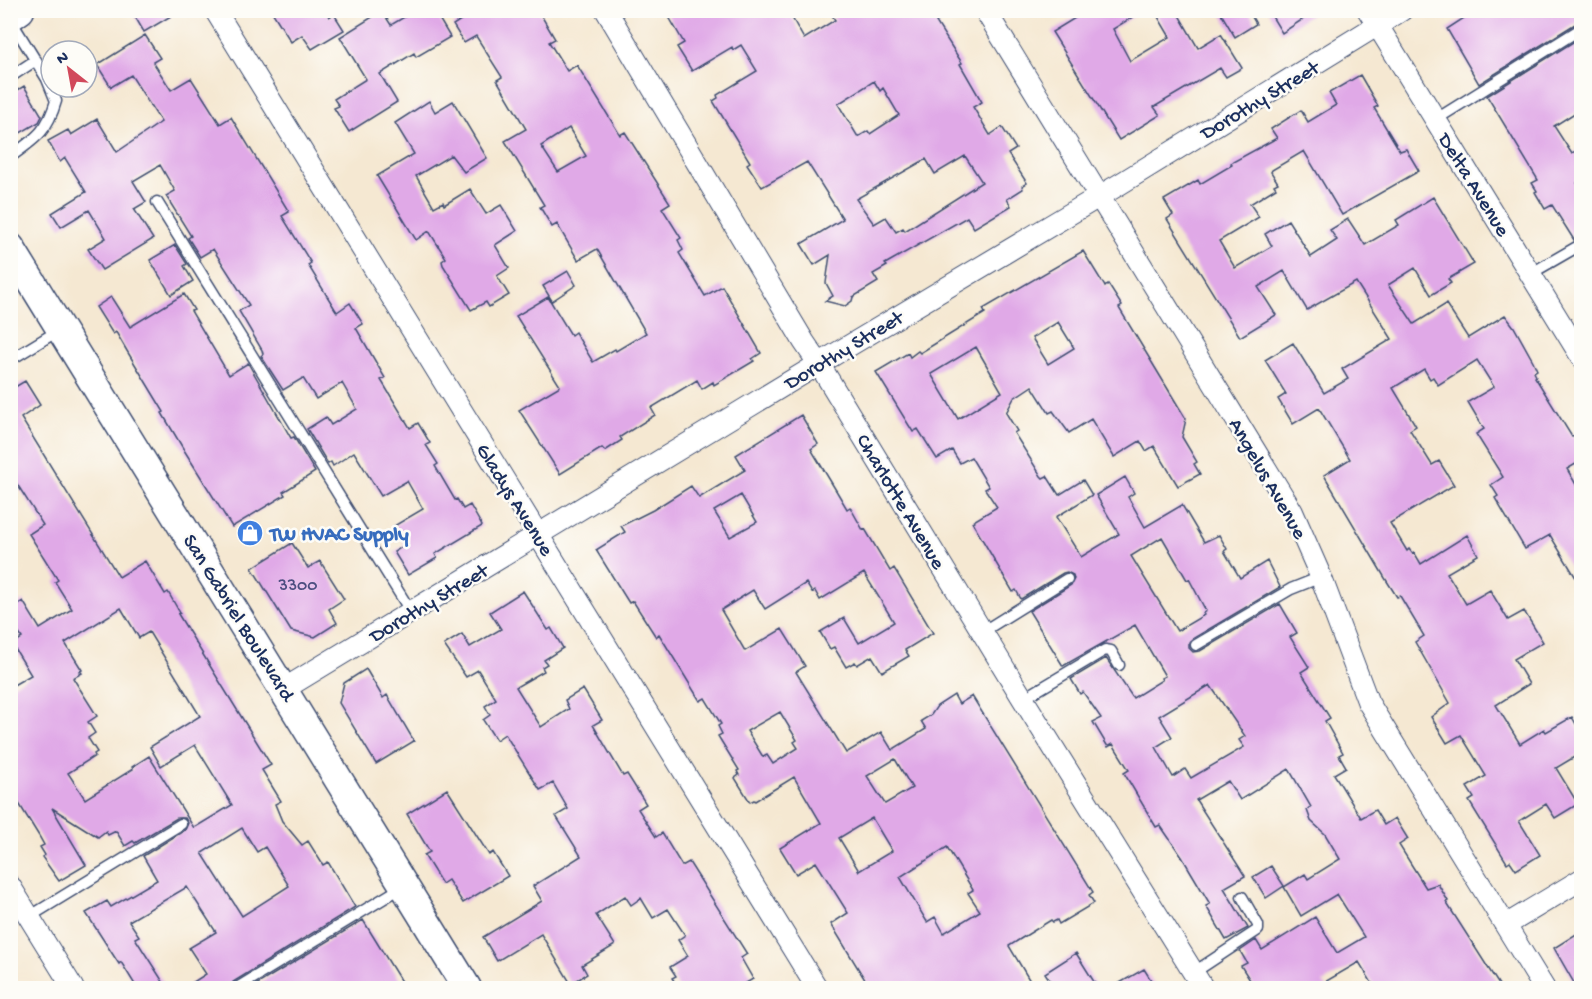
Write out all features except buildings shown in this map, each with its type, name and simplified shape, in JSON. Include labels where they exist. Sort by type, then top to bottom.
[{"type":"main road","points":[[10,18],[20,10]]},
{"type":"main road","name":"San Gabriel Boulevard","points":[[10,247],[467,988]]},
{"type":"street","name":"Gladys Avenue","points":[[215,10],[817,988]]},
{"type":"street","name":"Charlotte Avenue","points":[[606,10],[804,342],[1198,981]]},
{"type":"street","name":"Angelus Avenue","points":[[985,10],[1292,511],[1321,577],[1368,702],[1544,988]]},
{"type":"street","name":"Dorothy Street","points":[[284,690],[1098,196],[1373,18],[1402,10]]},
{"type":"street","name":"Delta Avenue","points":[[1373,18],[1581,358]]},
{"type":"street","points":[[1506,925],[1581,879]]},
{"type":"street","points":[[10,886],[73,988]]},
{"type":"lane","points":[[10,18],[36,60],[56,101],[51,119],[39,136],[10,157]]},
{"type":"lane","points":[[1436,120],[1579,30]]},
{"type":"lane","points":[[10,76],[36,60]]},
{"type":"lane","points":[[157,202],[411,612]]},
{"type":"lane","points":[[1530,274],[1581,244]]},
{"type":"lane","points":[[10,360],[62,329]]},
{"type":"lane","points":[[1196,645],[1291,589],[1321,577]]},
{"type":"lane","points":[[982,632],[1067,579]]},
{"type":"lane","points":[[1023,699],[1105,650],[1111,651],[1119,665]]},
{"type":"lane","points":[[29,917],[181,824]]},
{"type":"lane","points":[[237,988],[405,886]]},
{"type":"lane","points":[[1198,981],[1258,930],[1258,925],[1242,897]]},
{"type":"place","name":"TW HVAC Supply","points":[[250,533]]}]
